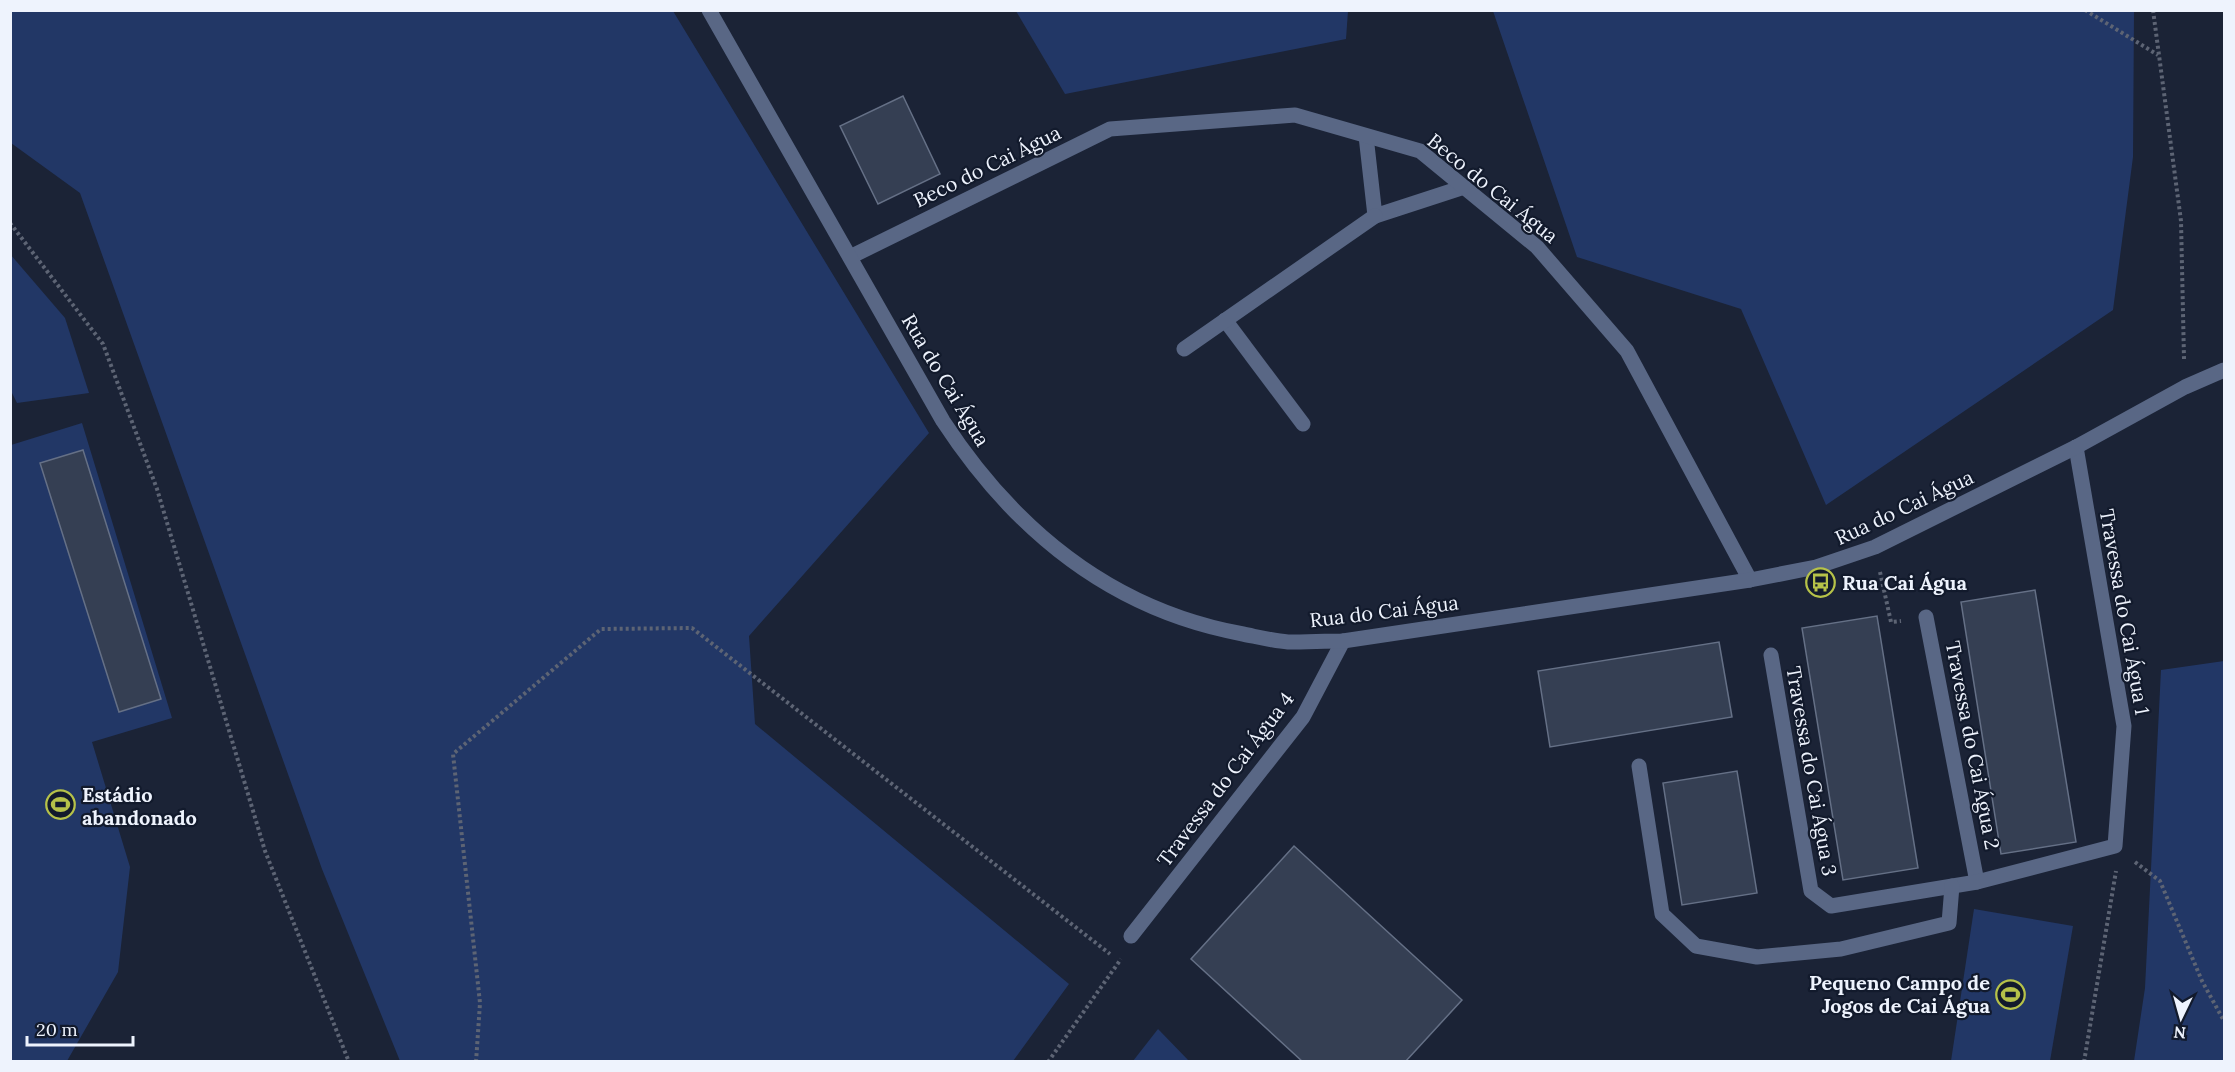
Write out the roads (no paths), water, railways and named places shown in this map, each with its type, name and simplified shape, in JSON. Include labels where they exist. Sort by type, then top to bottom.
[{"type":"street","name":"Rua do Cai Água","points":[[709,10],[943,421],[967,458],[1010,508],[1068,560],[1135,601],[1209,628],[1287,642],[1343,641],[1750,580],[1816,567],[1875,547],[2076,447],[2185,387],[2224,370]]},
{"type":"street","name":"Beco do Cai Água","points":[[850,257],[1110,129],[1295,115],[1420,151],[1537,247],[1628,351],[1750,580]]},
{"type":"street","points":[[1366,136],[1375,216]]},
{"type":"street","points":[[1184,349],[1375,216],[1464,187]]},
{"type":"street","points":[[1225,320],[1303,424]]},
{"type":"street","name":"Travessa do Cai Água 1","points":[[1977,882],[2115,846],[2124,726],[2076,447]]},
{"type":"street","name":"Travessa do Cai Água 2","points":[[1926,617],[1977,882]]},
{"type":"street","name":"Travessa do Cai Água 4","points":[[1131,936],[1303,717],[1343,641]]},
{"type":"street","name":"Travessa do Cai Água 3","points":[[1771,655],[1810,891],[1831,906],[1952,886]]},
{"type":"street","points":[[1639,766],[1662,914],[1696,946],[1758,957],[1841,949],[1949,923],[1952,886],[1977,882]]},
{"type":"place","name":"Rua Cai Água","points":[[1821,582]]},
{"type":"place","name":"Estádio abandonado","points":[[61,805]]},
{"type":"place","name":"Pequeno Campo de Jogos de Cai Água","points":[[2011,994]]}]
